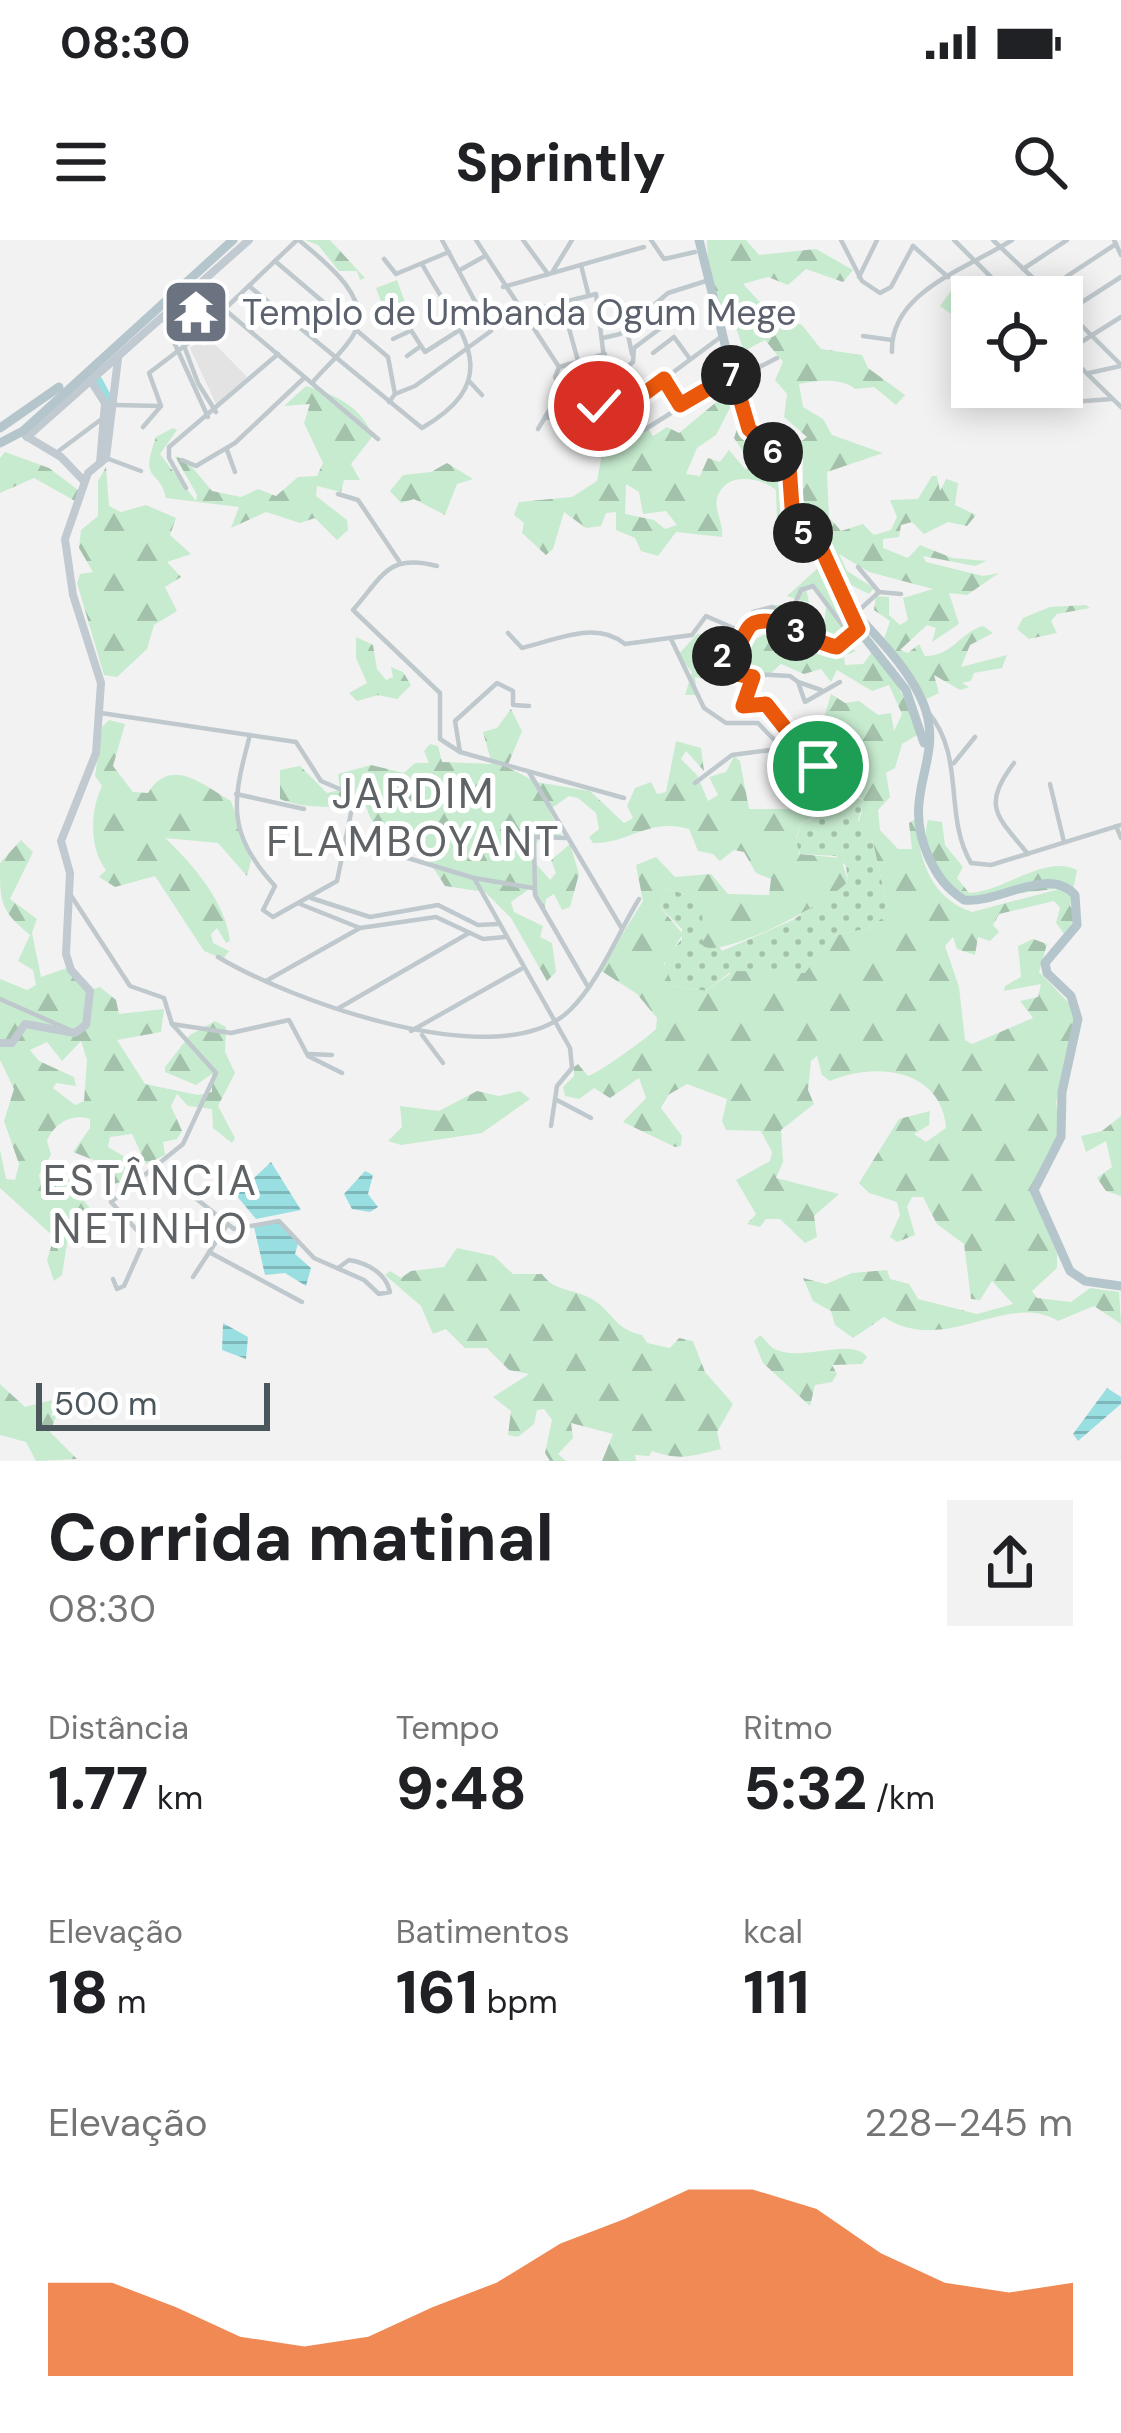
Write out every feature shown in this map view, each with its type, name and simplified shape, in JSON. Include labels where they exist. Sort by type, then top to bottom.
[{"type":"main road","points":[[0,428],[56,390],[229,240]]},
{"type":"main road","points":[[0,443],[26,431],[229,240]]},
{"type":"main road","points":[[696,244],[749,429],[789,465],[793,521],[817,542],[842,599],[920,712],[926,755],[916,830],[948,890],[977,902],[1047,882],[1059,883],[1075,895],[1077,925],[1045,963],[1047,973],[1071,996],[1078,1019],[1063,1092],[1061,1137],[1036,1178],[1034,1190],[1070,1271],[1082,1280],[1121,1286]]},
{"type":"main road","points":[[17,416],[27,416],[26,431]]},
{"type":"street","points":[[84,481],[26,431],[95,378],[249,240]]},
{"type":"street","points":[[161,406],[147,377],[298,240],[342,276],[357,329]]},
{"type":"street","points":[[389,402],[491,331],[442,240]]},
{"type":"street","points":[[476,240],[559,367]]},
{"type":"street","points":[[524,240],[550,274]]},
{"type":"street","points":[[560,240],[566,249]]},
{"type":"street","points":[[550,274],[572,240]]},
{"type":"street","points":[[651,240],[664,259],[696,244]]},
{"type":"street","points":[[841,240],[874,292],[886,291],[912,243],[948,277]]},
{"type":"street","points":[[859,272],[877,240]]},
{"type":"street","points":[[954,240],[991,276]]},
{"type":"street","points":[[993,240],[1031,276]]},
{"type":"street","points":[[892,352],[902,313],[915,299],[1012,240]]},
{"type":"street","points":[[1023,268],[1067,240]]},
{"type":"street","points":[[1066,276],[1115,242],[1121,255]]},
{"type":"street","points":[[503,286],[644,247]]},
{"type":"street","points":[[384,260],[392,274],[449,252]]},
{"type":"street","points":[[460,270],[485,256]]},
{"type":"street","points":[[274,261],[388,357],[395,394]]},
{"type":"street","points":[[558,261],[563,270]]},
{"type":"street","points":[[249,286],[422,428],[470,382],[474,364],[422,264]]},
{"type":"street","points":[[568,364],[595,402],[608,395],[603,338],[581,265]]},
{"type":"street","points":[[1083,300],[1121,277]]},
{"type":"street","points":[[603,338],[626,329],[671,292],[706,278]]},
{"type":"street","points":[[520,313],[592,294]]},
{"type":"street","points":[[562,301],[578,361]]},
{"type":"street","points":[[180,304],[204,328]]},
{"type":"street","points":[[632,354],[662,327],[651,308]]},
{"type":"street","points":[[224,309],[378,439]]},
{"type":"street","points":[[167,315],[208,418]]},
{"type":"street","points":[[1083,340],[1120,319]]},
{"type":"street","points":[[394,339],[409,327],[421,346],[431,349],[458,331]]},
{"type":"street","points":[[312,383],[357,329]]},
{"type":"street","points":[[625,369],[633,362],[626,329]]},
{"type":"street","points":[[1083,329],[1121,365]]},
{"type":"street","points":[[602,401],[608,410],[629,405],[724,335]]},
{"type":"street","points":[[862,336],[892,340]]},
{"type":"street","points":[[653,353],[674,337],[690,359]]},
{"type":"street","points":[[629,340],[638,345]]},
{"type":"street","points":[[406,356],[421,346]]},
{"type":"street","points":[[181,348],[216,412]]},
{"type":"street","points":[[186,488],[169,458],[170,447],[278,354]]},
{"type":"street","points":[[538,429],[562,389],[555,377],[559,367],[604,354]]},
{"type":"street","points":[[0,1043],[12,1043],[25,1024],[75,1033],[86,1025],[89,991],[71,970],[66,954],[70,894],[61,841],[96,753],[100,676],[87,647],[65,550],[84,481],[102,459],[119,356]]},
{"type":"street","points":[[644,430],[680,405],[777,358]]},
{"type":"street","points":[[1089,374],[1121,365]]},
{"type":"street","points":[[1083,369],[1121,407]]},
{"type":"street","points":[[182,460],[196,466],[227,449],[304,377]]},
{"type":"street","points":[[95,378],[115,392]]},
{"type":"street","points":[[95,378],[104,397],[102,459]]},
{"type":"street","points":[[664,379],[680,405]]},
{"type":"street","points":[[470,382],[482,395]]},
{"type":"street","points":[[1083,402],[1112,399]]},
{"type":"street","points":[[114,405],[161,406]]},
{"type":"street","points":[[143,427],[161,406]]},
{"type":"street","points":[[545,417],[578,423],[577,415]]},
{"type":"street","points":[[56,454],[103,418]]},
{"type":"street","points":[[227,449],[235,472]]},
{"type":"street","points":[[102,459],[141,471]]},
{"type":"street","points":[[338,494],[358,500],[399,561],[437,566]]},
{"type":"street","points":[[399,561],[353,610],[436,687],[441,700],[437,734],[460,752],[624,798]]},
{"type":"street","points":[[858,567],[879,592],[901,594]]},
{"type":"street","points":[[753,612],[772,607],[789,617],[801,590],[813,586],[859,626]]},
{"type":"street","points":[[508,633],[522,648],[584,631],[616,636],[625,644],[694,633],[703,616],[732,629],[767,622],[789,627],[829,646],[842,644],[859,626],[879,592]]},
{"type":"street","points":[[748,626],[740,647],[720,656],[731,673],[781,675],[824,692]]},
{"type":"street","points":[[671,639],[704,708],[726,723],[758,723],[815,765],[821,764],[821,752]]},
{"type":"street","points":[[753,677],[742,705],[761,702],[770,708],[789,733],[787,748]]},
{"type":"street","points":[[798,682],[802,701],[840,682]]},
{"type":"street","points":[[460,752],[453,734],[455,721],[497,683],[513,691],[513,705],[529,706]]},
{"type":"street","points":[[99,712],[250,735],[301,744],[321,781],[349,794],[347,840],[337,881],[300,904],[265,915],[264,906],[276,890],[244,848],[236,819],[236,794],[250,735]]},
{"type":"street","points":[[920,712],[954,764],[956,827],[970,862],[991,865],[1119,826],[1121,838]]},
{"type":"street","points":[[954,764],[975,737]]},
{"type":"street","points":[[694,783],[732,755],[787,748]]},
{"type":"street","points":[[1014,763],[995,791],[994,807],[1029,855]]},
{"type":"street","points":[[529,772],[621,927]]},
{"type":"street","points":[[1050,784],[1064,843]]},
{"type":"street","points":[[236,794],[304,809]]},
{"type":"street","points":[[566,838],[534,837],[533,889],[586,985]]},
{"type":"street","points":[[347,840],[474,878],[533,889]]},
{"type":"street","points":[[474,878],[570,1048],[572,1067],[557,1087],[551,1126]]},
{"type":"street","points":[[70,894],[127,982],[164,998],[172,1024],[213,1066],[216,1076],[183,1144],[111,1202],[145,1239],[124,1286],[117,1289],[113,1279]]},
{"type":"street","points":[[311,898],[370,917],[438,905],[478,926],[498,924]]},
{"type":"street","points":[[218,956],[265,983],[422,1035],[527,1032],[570,1011],[639,899]]},
{"type":"street","points":[[300,904],[360,928]]},
{"type":"street","points":[[265,983],[360,928],[436,917],[490,940],[505,937]]},
{"type":"street","points":[[340,1008],[470,932]]},
{"type":"street","points":[[411,1031],[522,969]]},
{"type":"street","points":[[0,999],[75,1033]]},
{"type":"street","points":[[172,1024],[231,1034],[290,1020],[306,1054],[342,1072]]},
{"type":"street","points":[[422,1035],[443,1063]]},
{"type":"street","points":[[306,1054],[332,1055]]},
{"type":"street","points":[[555,1099],[591,1118]]},
{"type":"street","points":[[157,1167],[227,1225],[242,1229],[278,1221],[314,1258],[379,1294],[390,1292],[383,1277],[364,1264],[349,1260],[338,1268]]},
{"type":"street","points":[[193,1277],[227,1225]]},
{"type":"street","points":[[209,1252],[302,1302]]},
{"type":"shaded area","points":[[199,341],[203,346],[212,341],[249,379],[217,406],[190,348]]},
{"type":"green space","points":[[305,240],[330,240],[365,278],[360,280],[357,271],[339,271],[318,245]]},
{"type":"green space","points":[[707,240],[746,240],[759,255],[816,249],[853,270],[843,282],[806,269],[788,285],[768,277],[743,284],[770,313],[802,325],[821,349],[862,355],[868,368],[905,395],[896,405],[874,387],[855,389],[828,381],[799,384],[803,407],[823,419],[832,435],[883,453],[827,472],[829,517],[841,531],[863,524],[874,535],[891,530],[897,517],[890,500],[918,499],[932,476],[937,476],[940,491],[946,479],[958,483],[955,505],[976,515],[967,526],[948,522],[924,534],[912,522],[901,525],[899,537],[883,539],[883,548],[908,558],[920,545],[952,558],[987,561],[975,566],[923,556],[926,562],[983,576],[999,573],[967,595],[949,593],[959,624],[932,642],[936,628],[927,625],[900,650],[908,653],[919,644],[925,656],[935,655],[983,626],[993,633],[970,645],[961,667],[1007,655],[1002,668],[974,673],[971,681],[962,683],[969,687],[960,690],[934,675],[939,693],[927,699],[904,666],[881,648],[890,621],[874,610],[876,596],[889,597],[889,615],[900,625],[908,620],[903,598],[933,589],[869,572],[839,554],[847,571],[874,588],[869,594],[839,579],[828,546],[803,524],[803,458],[795,446],[807,437],[784,417],[787,394],[775,380],[783,362],[765,340],[744,351],[735,325],[709,301]]},
{"type":"green space","points":[[397,280],[411,319],[390,326],[376,288]]},
{"type":"green space","points":[[951,291],[951,314],[940,306]]},
{"type":"green space","points":[[306,386],[355,410],[372,437],[351,464],[360,480],[344,480],[341,492],[317,486],[316,496],[347,520],[348,530],[337,540],[315,518],[300,523],[266,512],[231,528],[239,507],[166,498],[149,462],[156,437],[173,428],[177,430],[160,454],[196,501],[175,456],[187,461],[212,491],[241,497],[258,489],[276,496],[298,477],[317,476],[323,463],[304,423],[310,404],[284,406]]},
{"type":"green space","points":[[726,394],[731,406],[716,435],[697,448],[686,474],[700,476],[708,458],[720,462],[729,450],[745,469],[753,467],[734,438],[740,420],[779,462],[771,472],[786,479],[786,469],[793,529],[777,523],[776,490],[744,479],[727,484],[717,498],[722,537],[676,532],[658,556],[641,551],[635,538],[616,530],[616,512],[606,513],[601,526],[586,528],[564,512],[553,549],[546,555],[522,533],[524,523],[514,515],[519,502],[572,497],[597,481],[603,448],[637,436],[642,420],[653,436],[667,427],[679,433]],"holes":[[[626,484],[639,492],[643,514],[666,511],[677,525],[665,529],[654,520],[625,514]]]},
{"type":"green space","points":[[5,452],[49,468],[78,490],[75,501],[34,478],[0,493],[0,458]]},
{"type":"green space","points":[[447,463],[473,479],[457,484],[445,515],[414,499],[401,503],[390,491],[403,475],[431,472]]},
{"type":"green space","points":[[106,467],[109,506],[121,512],[146,505],[176,518],[170,535],[191,554],[167,562],[181,577],[165,587],[177,611],[154,625],[147,649],[117,677],[104,675],[77,583],[80,574],[93,572],[79,548],[81,530],[98,516],[98,481]]},
{"type":"green space","points":[[804,536],[817,553],[852,624],[840,643],[856,651],[844,656],[845,665],[863,664],[873,651],[900,690],[914,723],[917,735],[902,744],[895,768],[886,773],[890,797],[878,810],[880,830],[898,849],[912,849],[909,823],[915,819],[930,876],[946,897],[972,912],[1063,888],[970,899],[960,894],[935,867],[927,843],[928,820],[942,822],[945,845],[963,867],[957,878],[969,893],[1051,867],[1077,870],[1070,906],[1077,914],[1065,935],[1056,923],[1060,908],[1054,901],[999,914],[993,925],[999,932],[990,941],[978,937],[975,955],[957,949],[953,937],[945,946],[959,987],[965,1040],[972,1044],[1033,1018],[1020,1001],[1038,997],[1041,984],[1004,991],[1021,977],[1018,946],[1033,939],[1047,944],[1039,972],[1068,1002],[1075,1017],[1056,1103],[1060,1121],[1053,1153],[1030,1190],[1057,1253],[1057,1268],[1032,1291],[1037,1298],[1071,1302],[1090,1288],[1119,1292],[1121,1324],[1094,1306],[1058,1321],[1018,1313],[929,1330],[884,1317],[853,1338],[835,1325],[831,1311],[813,1301],[803,1278],[826,1284],[852,1273],[887,1270],[890,1279],[909,1284],[918,1299],[977,1314],[1013,1304],[992,1281],[980,1300],[971,1299],[964,1244],[937,1224],[923,1197],[912,1197],[907,1207],[915,1235],[897,1242],[890,1237],[900,1215],[897,1202],[869,1193],[859,1183],[899,1119],[930,1111],[929,1125],[914,1134],[926,1142],[946,1128],[933,1093],[903,1075],[867,1072],[830,1081],[822,1075],[817,1056],[811,1061],[808,1090],[814,1104],[781,1130],[783,1162],[776,1178],[839,1194],[814,1216],[817,1237],[805,1243],[780,1219],[766,1219],[760,1227],[747,1224],[756,1214],[736,1180],[770,1161],[772,1152],[761,1131],[726,1130],[722,1121],[727,1099],[687,1084],[668,1095],[661,1108],[682,1136],[681,1146],[675,1147],[623,1122],[646,1098],[639,1078],[610,1098],[594,1088],[579,1099],[565,1096],[563,1087],[578,1064],[588,1076],[593,1074],[656,1029],[657,1018],[637,994],[600,970],[643,901],[636,865],[656,857],[675,877],[711,874],[728,894],[769,895],[771,879],[756,873],[744,852],[734,850],[720,861],[698,851],[689,829],[675,826],[593,843],[589,837],[599,829],[596,813],[569,796],[549,810],[563,839],[539,838],[531,858],[550,880],[556,873],[551,860],[570,844],[579,874],[570,907],[562,910],[554,894],[546,899],[544,913],[536,901],[536,884],[511,902],[514,912],[543,926],[540,937],[552,943],[556,972],[547,981],[511,918],[485,892],[445,886],[417,843],[379,828],[366,806],[312,806],[280,799],[280,770],[300,766],[327,793],[340,790],[338,774],[371,765],[404,773],[415,763],[429,763],[424,751],[430,744],[438,746],[442,762],[492,764],[483,732],[497,728],[511,709],[522,731],[507,767],[536,782],[590,791],[624,823],[633,818],[627,806],[635,788],[651,782],[657,794],[666,792],[676,741],[701,748],[704,771],[686,751],[681,759],[697,775],[708,801],[718,795],[709,777],[726,772],[734,756],[740,761],[749,809],[789,809],[834,790],[837,781],[819,765],[820,746],[802,745],[798,737],[822,725],[831,694],[845,703],[859,701],[878,715],[891,713],[894,731],[902,714],[889,685],[872,691],[837,670],[831,682],[821,669],[804,674],[781,664],[760,683],[729,669],[728,655],[763,635],[798,638],[797,629],[766,615],[773,605],[788,605],[824,626],[826,607],[815,588],[806,588],[809,603],[787,596],[817,569],[813,555],[799,541]],"holes":[[[857,794],[864,801],[858,825],[872,838],[889,913],[869,928],[833,936],[805,973],[734,971],[706,991],[673,986],[664,963],[683,934],[660,907],[666,888],[702,900],[703,946],[715,948],[754,936],[801,914],[848,881],[841,858],[799,854],[796,838],[801,824]]]},
{"type":"green space","points":[[1050,607],[1090,608],[1057,614],[1051,621],[1057,633],[1029,639],[1017,629],[1023,618]]},
{"type":"green space","points":[[698,633],[710,644],[732,650],[712,663],[714,681],[695,677],[697,695],[685,695],[692,672],[678,655]]},
{"type":"green space","points":[[356,637],[373,645],[377,669],[386,680],[393,677],[391,667],[403,672],[411,685],[397,699],[378,695],[357,701],[349,693],[367,683],[356,658]]},
{"type":"green space","points":[[109,720],[125,724],[113,766],[133,792],[148,793],[157,782],[177,775],[231,801],[251,861],[247,876],[218,843],[165,838],[197,872],[222,913],[230,941],[226,943],[217,928],[211,934],[213,943],[229,951],[223,959],[204,951],[155,876],[115,887],[99,877],[106,870],[94,841],[102,786],[95,776],[102,727]]},
{"type":"green space","points":[[851,794],[864,801],[858,820],[872,838],[889,913],[869,928],[833,936],[806,973],[729,973],[706,991],[673,986],[665,974],[665,958],[682,939],[682,929],[660,907],[666,888],[702,900],[705,925],[722,951],[793,920],[848,881],[846,866],[836,856],[800,854],[795,843],[801,824],[837,808]]},
{"type":"green space","points":[[21,840],[33,852],[10,899],[37,919],[32,933],[41,977],[67,968],[91,990],[100,987],[116,1000],[119,1014],[164,1009],[161,1032],[117,1040],[145,1084],[198,1095],[212,1092],[212,1074],[196,1085],[165,1072],[165,1067],[190,1035],[215,1021],[226,1027],[225,1052],[235,1073],[218,1106],[235,1138],[232,1143],[213,1128],[212,1109],[188,1106],[177,1094],[171,1106],[182,1131],[177,1139],[163,1142],[165,1155],[146,1164],[132,1134],[110,1137],[108,1147],[132,1161],[131,1179],[114,1184],[104,1164],[73,1152],[90,1128],[90,1119],[70,1119],[54,1130],[47,1141],[51,1155],[39,1175],[41,1184],[49,1189],[58,1177],[67,1177],[91,1210],[69,1231],[62,1275],[54,1281],[47,1260],[54,1237],[0,1188],[0,1150],[6,1179],[15,1180],[19,1164],[4,1121],[14,1089],[0,1060],[0,979],[27,990],[36,985],[33,970],[18,961],[30,935],[4,905],[0,863]],"holes":[[[81,1041],[87,1060],[84,1101],[75,1105],[53,1088],[56,1083],[76,1086],[74,1077],[39,1061],[30,1050],[47,1042],[62,1061]]]},
{"type":"green space","points":[[477,1091],[499,1096],[520,1091],[530,1099],[482,1133],[401,1145],[388,1141],[402,1127],[400,1106],[439,1111]]},
{"type":"green space","points":[[1121,1116],[1121,1196],[1106,1191],[1097,1178],[1112,1167],[1106,1141],[1086,1152],[1081,1136],[1102,1131]]},
{"type":"green space","points":[[457,1248],[494,1256],[513,1274],[542,1274],[553,1284],[588,1297],[647,1343],[670,1348],[679,1338],[693,1341],[705,1372],[733,1404],[717,1432],[721,1449],[678,1457],[652,1451],[649,1456],[635,1455],[636,1461],[602,1461],[613,1434],[571,1423],[573,1438],[558,1454],[566,1461],[550,1461],[545,1453],[552,1420],[544,1409],[537,1410],[534,1424],[518,1437],[508,1435],[511,1411],[493,1397],[529,1374],[509,1370],[487,1348],[465,1348],[446,1329],[433,1334],[421,1306],[385,1275],[390,1271],[401,1278],[411,1271],[444,1267]]},
{"type":"green space","points":[[760,1335],[784,1352],[849,1349],[867,1357],[862,1364],[832,1365],[837,1374],[832,1382],[815,1385],[810,1406],[763,1363],[754,1341]]},
{"type":"green space","points":[[0,1384],[25,1407],[52,1400],[56,1417],[50,1432],[77,1459],[36,1461],[26,1442],[0,1435]]},
{"type":"water","points":[[271,1162],[301,1210],[256,1219],[236,1195]]},
{"type":"water","points":[[365,1171],[373,1175],[368,1194],[378,1207],[370,1212],[352,1209],[344,1194]]},
{"type":"water","points":[[278,1221],[299,1240],[295,1254],[311,1268],[306,1286],[285,1273],[265,1275],[254,1227]]},
{"type":"water","points":[[223,1323],[248,1337],[246,1359],[222,1350]]},
{"type":"water","points":[[1107,1388],[1121,1397],[1121,1404],[1078,1441],[1073,1434]]},
{"type":"waterway","points":[[99,381],[110,402]]},
{"type":"place","name":"Templo de Umbanda Ogum Mege","points":[[196,312]]},
{"type":"district","name":"JARDIM FLAMBOYANT","points":[[414,817]]},
{"type":"district","name":"ESTÂNCIA NETINHO","points":[[151,1204]]},
{"type":"route","points":[[599,406],[602,401],[608,410],[629,405],[664,379],[680,405],[733,374],[742,413],[755,439],[789,465],[794,480],[793,521],[822,550],[830,577],[858,629],[837,647],[820,644],[789,627],[757,622],[748,626],[740,647],[720,656],[731,673],[753,677],[743,706],[766,704],[789,733],[791,748],[818,766]]}]
